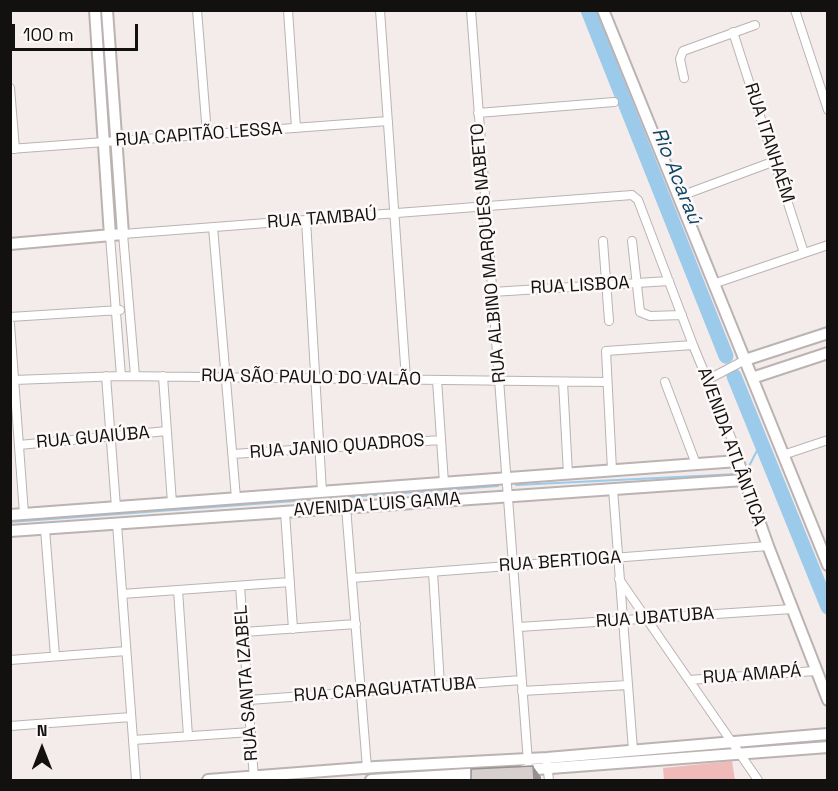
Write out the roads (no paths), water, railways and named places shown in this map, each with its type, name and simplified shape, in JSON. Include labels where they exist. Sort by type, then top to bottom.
[{"type":"street","points":[[95,10],[123,234],[135,376]]},
{"type":"street","points":[[107,10],[110,236],[121,376]]},
{"type":"street","points":[[197,10],[207,134]]},
{"type":"street","points":[[288,10],[296,128]]},
{"type":"street","points":[[380,10],[406,380]]},
{"type":"street","name":"RUA ALBINO MARQUES NABETO","points":[[471,10],[528,764]]},
{"type":"street","points":[[603,10],[713,284],[741,362],[752,378],[828,565]]},
{"type":"street","points":[[795,10],[828,110]]},
{"type":"street","points":[[684,78],[680,59],[683,51],[755,25]]},
{"type":"street","name":"RUA ITANHAÉM","points":[[733,32],[804,253]]},
{"type":"street","points":[[10,88],[13,149]]},
{"type":"street","points":[[478,113],[614,102]]},
{"type":"street","name":"RUA CAPITÃO LESSA","points":[[13,149],[388,121]]},
{"type":"street","points":[[678,197],[775,161]]},
{"type":"street","name":"RUA TAMBAÚ","points":[[10,244],[634,195]]},
{"type":"street","name":"AVENIDA ATLÂNTICA","points":[[634,195],[638,200],[693,345],[711,378],[744,480],[815,671],[828,700]]},
{"type":"street","points":[[306,220],[322,492]]},
{"type":"street","points":[[213,227],[236,498]]},
{"type":"street","points":[[632,241],[642,314],[682,315]]},
{"type":"street","points":[[603,242],[609,321]]},
{"type":"street","points":[[713,284],[828,245]]},
{"type":"street","name":"RUA LISBOA","points":[[492,292],[669,281]]},
{"type":"street","points":[[10,317],[129,309]]},
{"type":"street","points":[[10,324],[14,420],[19,445],[24,514]]},
{"type":"street","points":[[711,378],[741,362],[828,333]]},
{"type":"street","points":[[612,470],[606,351],[693,345]]},
{"type":"street","points":[[752,378],[828,353]]},
{"type":"street","points":[[106,376],[116,507]]},
{"type":"street","points":[[163,376],[172,503]]},
{"type":"street","name":"RUA SÃO PAULO DO VALÃO","points":[[14,380],[163,376],[607,382]]},
{"type":"street","points":[[437,380],[444,483]]},
{"type":"street","points":[[563,382],[568,474]]},
{"type":"street","points":[[664,382],[696,464]]},
{"type":"street","name":"RUA GUAIÚBA","points":[[19,445],[166,431]]},
{"type":"street","name":"RUA JANIO QUADROS","points":[[233,454],[441,440]]},
{"type":"street","points":[[783,455],[828,440]]},
{"type":"street","name":"AVENIDA LUIS GAMA","points":[[10,515],[738,461]]},
{"type":"street","name":"AVENIDA LUIS GAMA","points":[[10,531],[744,480]]},
{"type":"street","points":[[613,489],[633,750]]},
{"type":"street","points":[[346,507],[361,691],[371,767],[376,780]]},
{"type":"street","points":[[285,512],[293,629]]},
{"type":"street","points":[[117,524],[136,780]]},
{"type":"street","points":[[45,529],[55,656]]},
{"type":"street","name":"RUA BERTIOGA","points":[[352,578],[768,546]]},
{"type":"street","points":[[433,572],[440,685]]},
{"type":"street","points":[[619,579],[758,780]]},
{"type":"street","points":[[122,594],[290,582]]},
{"type":"street","name":"RUA SANTA IZABEL","points":[[240,586],[254,779]]},
{"type":"street","points":[[178,590],[188,736]]},
{"type":"street","name":"RUA UBATUBA","points":[[519,627],[792,609]]},
{"type":"street","points":[[244,632],[356,624]]},
{"type":"street","points":[[10,660],[126,651]]},
{"type":"street","name":"RUA AMAPÁ","points":[[689,680],[815,671]]},
{"type":"street","name":"RUA CARAGUATATUBA","points":[[249,700],[522,680]]},
{"type":"street","points":[[522,691],[628,685]]},
{"type":"street","points":[[10,726],[131,717]]},
{"type":"street","points":[[133,740],[251,732]]},
{"type":"street","points":[[547,763],[633,750],[828,734]]},
{"type":"street","points":[[208,780],[254,779],[371,767],[528,764],[740,754],[828,747]]},
{"type":"street","points":[[547,763],[549,780]]},
{"type":"street","points":[[371,780],[435,778],[528,764]]},
{"type":"waterway","name":"Rio Acaraú","points":[[588,10],[726,356]]},
{"type":"waterway","name":"Rio Acaraú","points":[[734,376],[828,607]]},
{"type":"waterway","points":[[746,472],[762,441]]},
{"type":"waterway","points":[[516,485],[738,474]]},
{"type":"waterway","points":[[10,522],[498,486]]}]
